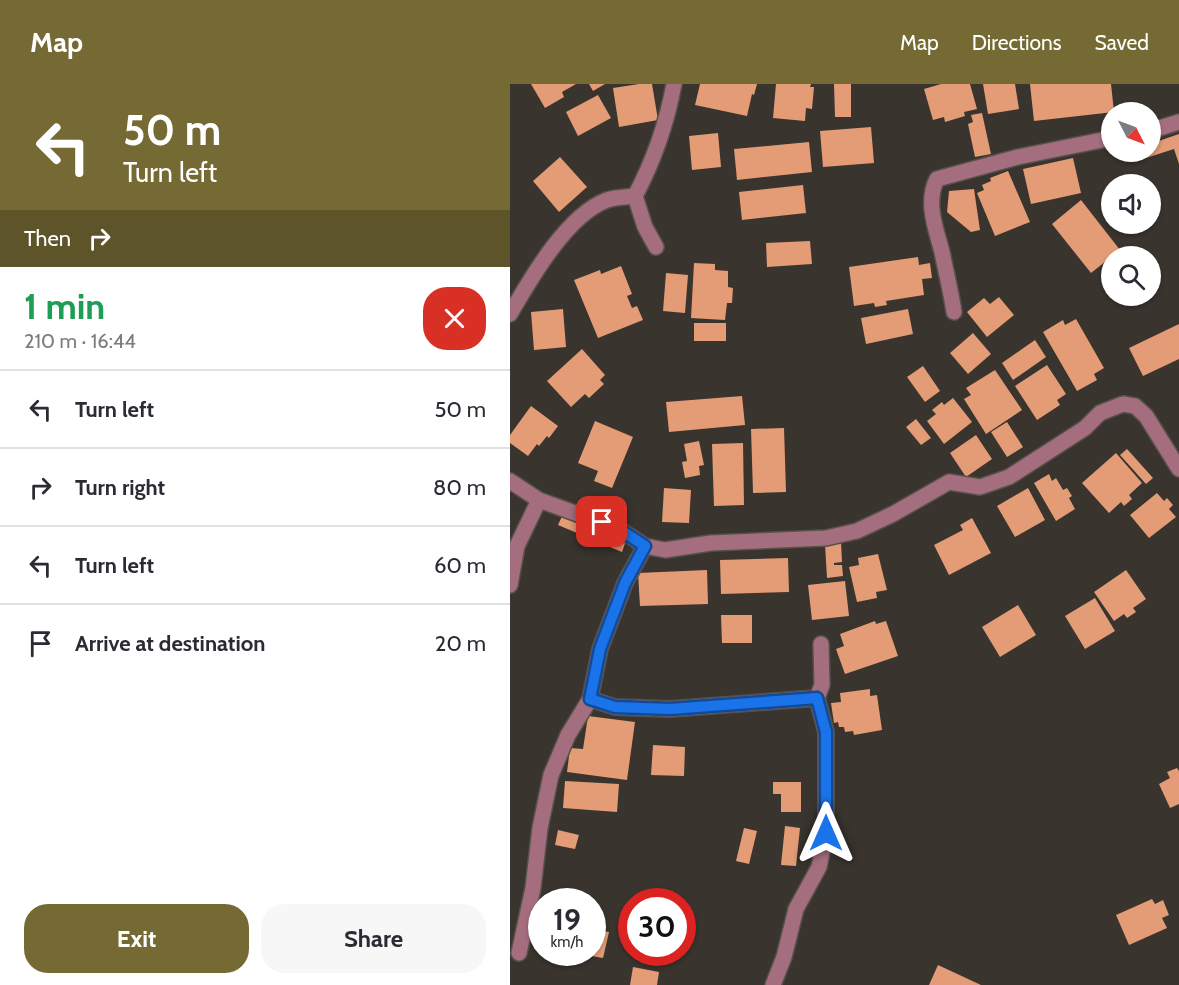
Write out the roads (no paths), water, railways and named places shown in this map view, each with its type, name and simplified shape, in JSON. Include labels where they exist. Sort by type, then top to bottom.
[{"type":"street","points":[[656,247],[645,227],[635,196],[648,172],[674,84]]},
{"type":"street","points":[[1161,128],[1179,123]]},
{"type":"street","points":[[954,312],[933,222],[933,189],[938,179],[1018,157],[1101,140]]},
{"type":"street","points":[[510,314],[542,262],[581,215],[608,199],[635,196]]},
{"type":"street","points":[[510,481],[539,500],[619,529],[645,546],[665,550],[711,543],[826,538],[857,531],[893,514],[949,482],[980,487],[1009,477],[1085,428],[1100,413],[1123,404],[1135,406],[1146,416],[1179,469]]},
{"type":"street","points":[[510,585],[518,546],[539,500]]},
{"type":"street","points":[[519,953],[550,775],[568,735],[590,699],[600,649],[625,583],[645,546]]},
{"type":"street","points":[[773,985],[784,957],[796,909],[819,867],[826,833],[826,732],[817,698],[822,685],[821,644]]},
{"type":"street","points":[[590,699],[615,707],[670,709],[817,698]]}]
